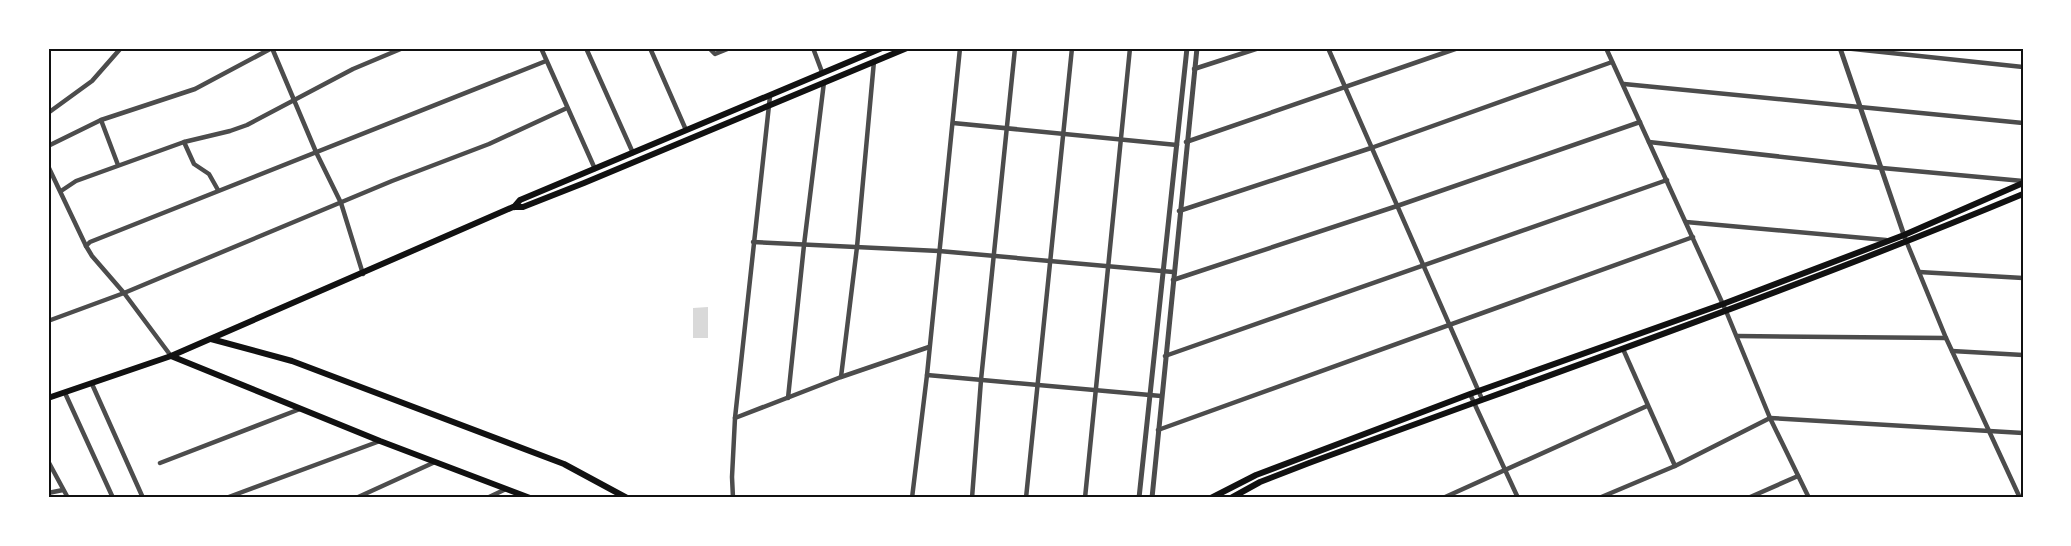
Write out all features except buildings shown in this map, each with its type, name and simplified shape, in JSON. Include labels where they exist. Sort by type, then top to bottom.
[{"type":"main road","points":[[48,398],[171,356],[513,207],[520,200],[882,48]]},
{"type":"main road","points":[[513,207],[523,207],[584,183],[907,48]]},
{"type":"main road","points":[[673,136],[678,144]]},
{"type":"main road","points":[[1231,498],[1260,482],[1309,463],[1623,349],[1904,235],[2023,182]]},
{"type":"main road","points":[[1211,498],[1220,496],[1256,475],[1470,394],[1907,243],[2023,194]]},
{"type":"main road","points":[[210,339],[292,361],[564,464],[627,498]]},
{"type":"main road","points":[[171,356],[380,441],[530,498]]},
{"type":"street","points":[[48,113],[92,81],[121,48]]},
{"type":"street","points":[[48,146],[100,120],[195,89],[272,48],[316,152],[341,203],[363,274]]},
{"type":"street","points":[[60,191],[76,181],[118,165],[184,142],[230,131],[353,69],[403,48]]},
{"type":"street","points":[[541,48],[595,169]]},
{"type":"street","points":[[586,48],[633,153]]},
{"type":"street","points":[[650,48],[686,130]]},
{"type":"street","points":[[710,49],[715,54],[730,48]]},
{"type":"street","points":[[813,48],[822,72]]},
{"type":"street","points":[[912,498],[927,375],[960,48]]},
{"type":"street","points":[[972,498],[981,380],[1015,48]]},
{"type":"street","points":[[1026,498],[1072,48]]},
{"type":"street","points":[[1085,498],[1094,390],[1110,266],[1119,139],[1130,48]]},
{"type":"street","points":[[1139,498],[1187,48]]},
{"type":"street","points":[[1152,498],[1197,48]]},
{"type":"street","points":[[1194,69],[1259,48]]},
{"type":"street","points":[[1328,48],[1482,399]]},
{"type":"street","points":[[1186,142],[1458,48]]},
{"type":"street","points":[[1606,48],[1737,336],[1770,418],[1809,498]]},
{"type":"street","points":[[2020,498],[1952,351],[1907,243],[1842,48],[2023,67]]},
{"type":"street","points":[[86,246],[97,238],[546,61]]},
{"type":"street","points":[[841,377],[857,247],[874,61]]},
{"type":"street","points":[[1179,211],[1371,148],[1612,62]]},
{"type":"street","points":[[788,398],[824,82]]},
{"type":"street","points":[[1624,84],[2023,123]]},
{"type":"street","points":[[734,498],[732,477],[735,418],[770,96]]},
{"type":"street","points":[[48,321],[124,293],[489,144],[567,108]]},
{"type":"street","points":[[100,120],[118,165]]},
{"type":"street","points":[[1173,280],[1640,122]]},
{"type":"street","points":[[953,123],[1177,145]]},
{"type":"street","points":[[184,142],[194,164],[209,174],[218,190]]},
{"type":"street","points":[[1649,142],[2023,182]]},
{"type":"street","points":[[48,166],[86,246],[171,356]]},
{"type":"street","points":[[1165,356],[1667,180]]},
{"type":"street","points":[[1686,222],[1887,241]]},
{"type":"street","points":[[1158,430],[1693,237]]},
{"type":"street","points":[[753,242],[939,251],[1173,272]]},
{"type":"street","points":[[1919,273],[2023,278]]},
{"type":"street","points":[[1737,336],[1947,338]]},
{"type":"street","points":[[735,418],[841,377],[929,347]]},
{"type":"street","points":[[1623,349],[1675,466]]},
{"type":"street","points":[[1952,351],[2023,355]]},
{"type":"street","points":[[927,375],[1161,396]]},
{"type":"street","points":[[92,384],[143,498]]},
{"type":"street","points":[[65,393],[113,498]]},
{"type":"street","points":[[1470,394],[1518,498]]},
{"type":"street","points":[[1443,498],[1647,406]]},
{"type":"street","points":[[160,463],[301,409]]},
{"type":"street","points":[[1599,498],[1675,466],[1770,418],[2023,434]]},
{"type":"street","points":[[226,498],[380,441]]},
{"type":"street","points":[[48,461],[68,498]]},
{"type":"street","points":[[356,498],[435,462]]},
{"type":"street","points":[[1748,498],[1798,476]]},
{"type":"street","points":[[48,493],[63,489]]},
{"type":"street","points":[[487,498],[506,489]]},
{"type":"shaded area","points":[[708,307],[708,338],[693,338],[693,308]]}]
